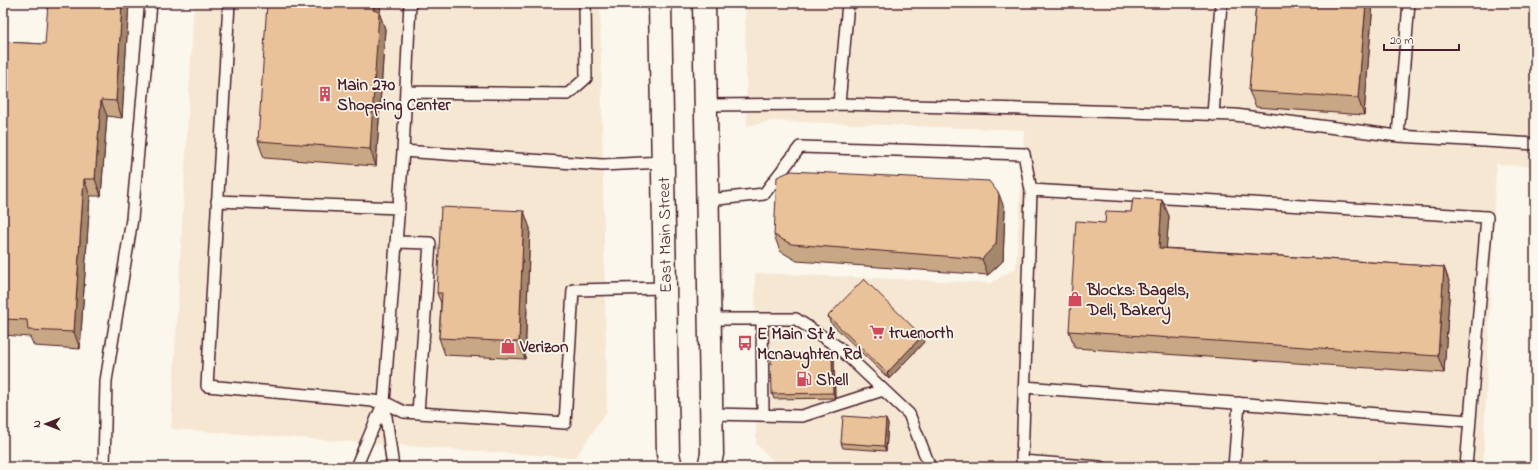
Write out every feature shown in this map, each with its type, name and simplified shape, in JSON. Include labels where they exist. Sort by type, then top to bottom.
[{"type":"main road","name":"East Main Street","points":[[660,3],[668,454],[672,467]]},
{"type":"main road","points":[[704,3],[712,414],[712,454],[709,467]]},
{"type":"lane","points":[[104,467],[106,381],[132,219],[151,3]]},
{"type":"lane","points":[[229,3],[207,386],[384,402],[404,412],[565,423],[573,290],[665,288]]},
{"type":"lane","points":[[393,467],[384,402],[403,151],[410,3]]},
{"type":"lane","points":[[406,92],[568,94],[586,78],[585,3]]},
{"type":"lane","points":[[839,104],[848,3]]},
{"type":"lane","points":[[1213,115],[1221,3]]},
{"type":"lane","points":[[1398,136],[1409,3]]},
{"type":"lane","points":[[706,105],[839,104],[1235,115],[1398,136],[1535,144]]},
{"type":"lane","points":[[709,200],[764,194],[800,147],[1024,154],[1031,190],[1022,461],[1100,467]]},
{"type":"lane","points":[[403,151],[602,165],[663,162]]},
{"type":"lane","points":[[1031,190],[1487,217],[1466,467]]},
{"type":"lane","points":[[218,201],[399,208]]},
{"type":"lane","points":[[396,242],[430,244],[418,413]]},
{"type":"lane","points":[[710,319],[796,319],[838,347],[909,414],[930,467]]},
{"type":"lane","points":[[762,319],[763,415]]},
{"type":"lane","points":[[1024,387],[1470,421]]},
{"type":"lane","points":[[712,414],[802,416],[883,390]]},
{"type":"lane","points":[[356,467],[384,402]]},
{"type":"lane","points":[[1234,467],[1239,403]]},
{"type":"shaded area","points":[[194,3],[600,3],[607,411],[575,458],[171,429]]},
{"type":"shaded area","points":[[745,3],[1535,3],[1535,167],[1496,164],[1483,467],[780,467],[756,444],[755,273],[991,283],[1016,268],[1024,130],[772,121],[747,126]]},
{"type":"building","points":[[48,3],[122,3],[116,101],[101,100],[95,179],[84,179],[74,332],[28,330],[27,320],[3,319],[3,42],[45,44]]},
{"type":"building","name":"Main 270 Shopping Center","points":[[267,3],[374,3],[373,10],[379,12],[370,149],[258,141]]},
{"type":"building","points":[[1256,3],[1366,3],[1358,98],[1249,91]]},
{"type":"building","points":[[791,171],[989,181],[999,194],[996,244],[982,259],[791,244],[774,235],[777,177]]},
{"type":"building","points":[[1133,198],[1162,200],[1159,248],[1444,267],[1438,356],[1069,331],[1076,221],[1105,223],[1106,211],[1131,212]]},
{"type":"building","points":[[441,207],[524,211],[519,342],[439,338],[442,293],[437,293]]},
{"type":"building","name":"truenorth","points":[[864,279],[922,336],[887,373],[828,316]]},
{"type":"building","name":"Shell","points":[[832,353],[833,393],[772,394],[771,354]]},
{"type":"building","points":[[843,416],[886,419],[884,446],[841,443]]},
{"type":"place","name":"Main 270 Shopping Center","points":[[325,94]]},
{"type":"place","name":"Blocks: Bagels, Deli, Bakery","points":[[1075,299]]},
{"type":"place","name":"truenorth","points":[[877,332]]},
{"type":"place","name":"E Main St & Mcnaughten Rd","points":[[745,343]]},
{"type":"place","name":"Verizon","points":[[508,346]]},
{"type":"place","name":"Shell","points":[[804,379]]}]
